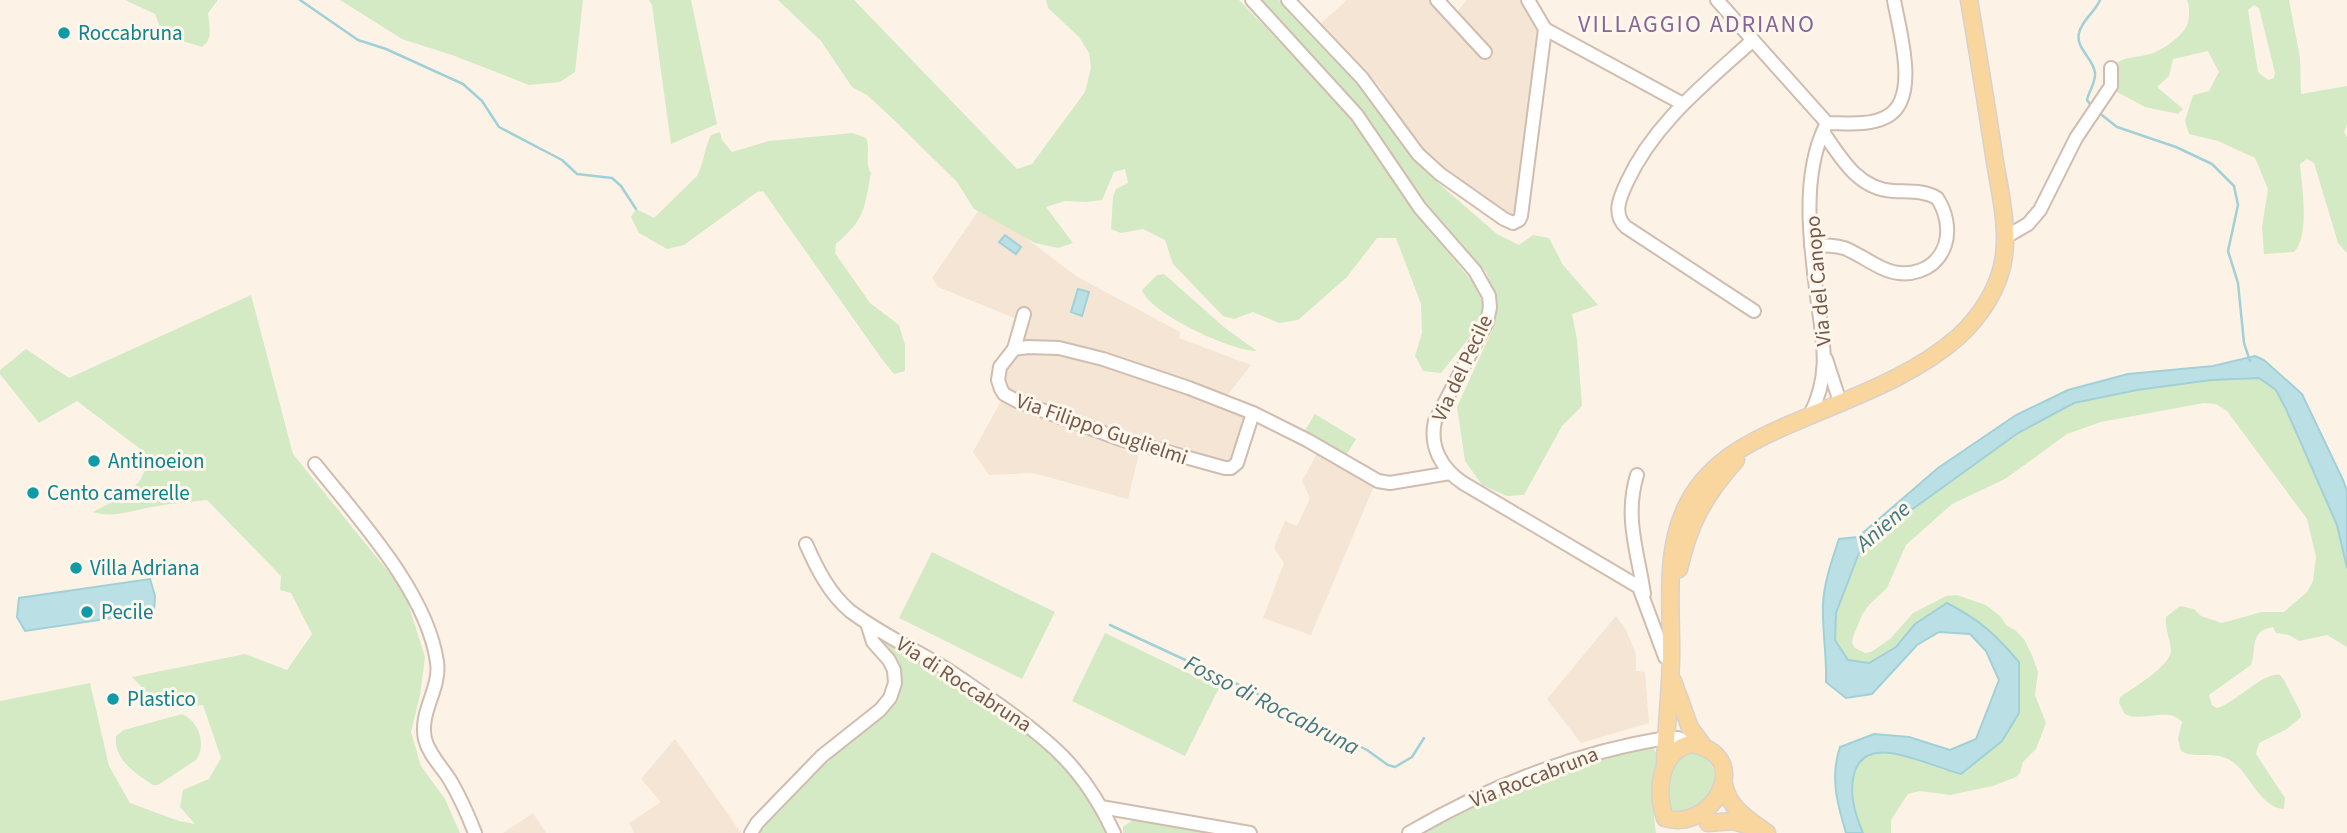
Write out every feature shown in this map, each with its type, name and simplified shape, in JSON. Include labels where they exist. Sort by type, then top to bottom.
[{"type":"main road","points":[[1664,833],[1661,788],[1671,665],[1671,564],[1674,544],[1687,506],[1713,469],[1727,456],[1778,429],[1915,367],[1942,350],[1964,332],[1980,313],[1995,287],[2003,261],[2002,204],[1969,0]]},
{"type":"main road","points":[[1671,665],[1690,728],[1698,746],[1719,762],[1727,797],[1734,807],[1767,833]]},
{"type":"main road","points":[[1665,764],[1679,748],[1698,746]]},
{"type":"main road","points":[[1701,828],[1718,811],[1724,782]]},
{"type":"main road","points":[[1663,813],[1668,821],[1679,827],[1701,828],[1733,821],[1767,833]]},
{"type":"street","name":"Via del Pecile","points":[[1252,0],[1357,115],[1415,202],[1471,266],[1488,292],[1490,307],[1487,322],[1441,407],[1434,426],[1437,452],[1450,473]]},
{"type":"street","points":[[1288,0],[1362,78],[1418,155],[1504,219],[1516,222],[1521,214],[1545,29]]},
{"type":"street","points":[[1457,0],[1442,5],[1485,52]]},
{"type":"street","points":[[1528,0],[1545,29],[1683,104]]},
{"type":"street","points":[[1717,0],[1825,127],[1849,168],[1863,182],[1881,189],[1920,192],[1937,198],[1945,217],[1947,234],[1944,247],[1935,262],[1925,269],[1910,273],[1885,270],[1838,247],[1811,245]]},
{"type":"street","points":[[1825,127],[1879,120],[1890,115],[1901,103],[1905,88],[1905,64],[1894,0]]},
{"type":"street","points":[[1753,40],[1659,129],[1638,160],[1622,195],[1619,218],[1627,228],[1754,311]]},
{"type":"street","points":[[2004,237],[2024,227],[2038,213],[2076,138],[2113,83],[2111,68]]},
{"type":"street","name":"Via del Canopo","points":[[1825,127],[1816,151],[1812,180],[1811,245],[1825,357]]},
{"type":"street","points":[[1024,314],[1014,349],[1040,346],[1087,354],[1172,382],[1253,414],[1312,442],[1378,481],[1390,482],[1450,473],[1639,587],[1659,645],[1671,665]]},
{"type":"street","name":"Via Filippo Guglielmi","points":[[1014,349],[1004,360],[999,375],[1001,389],[1010,398],[1101,433],[1211,465],[1225,468],[1236,465],[1253,414]]},
{"type":"street","points":[[1825,357],[1840,402]]},
{"type":"street","points":[[1810,415],[1821,390],[1825,357]]},
{"type":"street","points":[[315,464],[403,577],[418,603],[435,650],[438,667],[425,716],[426,743],[456,790],[475,833]]},
{"type":"street","points":[[1637,475],[1630,518],[1645,602]]},
{"type":"street","name":"Via di Roccabruna","points":[[806,544],[831,591],[845,606],[867,623],[942,666],[1037,731],[1067,759],[1101,807],[1114,833]]},
{"type":"street","points":[[751,833],[757,823],[822,756],[880,710],[890,698],[895,683],[894,670],[890,660],[873,642],[867,623]]},
{"type":"street","points":[[1666,738],[1678,738],[1698,746]]},
{"type":"street","name":"Via Roccabruna","points":[[1409,833],[1465,804],[1549,768],[1612,748],[1666,738]]},
{"type":"street","points":[[1101,807],[1250,833]]},
{"type":"shaded area","points":[[1347,0],[1430,0],[1481,55],[1490,48],[1457,12],[1467,0],[1523,0],[1540,32],[1513,218],[1507,219],[1430,159],[1418,146],[1381,88],[1321,23]]},
{"type":"shaded area","points":[[981,207],[1076,276],[1180,332],[1179,338],[1251,365],[1226,397],[1023,342],[1030,313],[1019,320],[938,287],[932,278]]},
{"type":"shaded area","points":[[1045,351],[1156,379],[1245,415],[1232,464],[1222,465],[1086,423],[1008,394],[1002,383],[1002,372],[1013,356],[1020,352]]},
{"type":"shaded area","points":[[1002,399],[1042,417],[1140,449],[1128,499],[1033,473],[989,475],[973,452]]},
{"type":"shaded area","points":[[1318,452],[1374,486],[1311,635],[1263,618],[1284,563],[1274,548],[1285,521],[1297,526],[1310,498],[1302,481]]},
{"type":"shaded area","points":[[1616,616],[1626,630],[1636,654],[1636,671],[1645,672],[1649,723],[1581,743],[1547,699]]},
{"type":"shaded area","points":[[675,739],[741,833],[634,833],[629,823],[661,802],[641,779]]},
{"type":"shaded area","points":[[533,813],[546,833],[503,833]]},
{"type":"green space","points":[[125,0],[218,0],[208,13],[209,36],[202,47],[163,35],[155,14]]},
{"type":"green space","points":[[340,0],[583,0],[575,72],[560,82],[529,85],[402,39]]},
{"type":"green space","points":[[649,0],[691,0],[717,124],[671,144],[652,5]]},
{"type":"green space","points":[[778,0],[854,0],[1017,169],[1032,164],[1085,92],[1091,68],[1089,53],[1079,37],[1048,8],[1046,0],[1239,0],[1326,89],[1379,156],[1417,215],[1475,285],[1484,306],[1473,333],[1441,373],[1423,371],[1415,356],[1422,333],[1421,304],[1396,238],[1377,238],[1347,277],[1298,320],[1279,323],[1253,312],[1234,319],[1223,316],[1173,264],[1165,240],[1143,229],[1121,233],[1111,229],[1113,196],[1116,189],[1128,183],[1125,169],[1114,172],[1102,200],[1065,201],[1046,207],[1073,243],[1058,248],[1035,243],[974,209],[957,182],[867,95],[852,87],[821,41]]},
{"type":"green space","points":[[1257,0],[1279,0],[1369,96],[1400,143],[1437,182],[1497,234],[1519,245],[1533,235],[1549,238],[1563,265],[1598,305],[1572,314],[1577,339],[1582,406],[1562,426],[1524,495],[1507,496],[1482,485],[1465,461],[1457,407],[1494,326],[1494,292],[1486,272],[1418,198],[1387,154],[1366,117]]},
{"type":"green space","points":[[2187,0],[2289,0],[2300,58],[2301,94],[2347,86],[2347,124],[2344,132],[2347,137],[2347,253],[2338,243],[2314,163],[2307,159],[2300,164],[2304,210],[2299,244],[2294,252],[2264,254],[2262,227],[2268,189],[2255,158],[2218,141],[2189,134],[2185,121],[2193,95],[2209,91],[2219,72],[2208,51],[2173,59],[2169,76],[2157,87],[2183,109],[2178,114],[2145,107],[2117,92],[2113,65],[2154,53],[2175,39],[2187,24]],"holes":[[[2254,5],[2259,8],[2275,73],[2274,78],[2268,80],[2258,72],[2248,10]]]},
{"type":"green space","points":[[720,132],[722,140],[732,152],[769,141],[853,133],[866,138],[871,173],[862,213],[853,228],[836,244],[835,253],[870,303],[899,325],[905,345],[905,371],[894,374],[884,362],[763,191],[757,192],[684,245],[667,249],[639,233],[631,217],[636,209],[654,218],[697,176],[711,135]]},
{"type":"green space","points":[[1164,274],[1225,328],[1257,351],[1245,350],[1193,330],[1160,309],[1142,290],[1157,275]]},
{"type":"green space","points":[[251,295],[293,454],[404,591],[425,657],[411,732],[421,766],[445,799],[460,833],[0,833],[0,701],[90,683],[109,766],[130,803],[195,824],[180,807],[183,790],[209,779],[221,758],[203,705],[162,708],[132,677],[245,654],[287,670],[312,634],[291,593],[280,590],[281,576],[207,500],[117,514],[93,512],[124,495],[138,483],[145,468],[143,451],[77,401],[39,423],[0,374],[0,370],[26,349],[69,378]]},
{"type":"green space","points":[[2259,378],[2276,390],[2286,409],[2337,525],[2347,568],[2347,647],[2327,635],[2299,641],[2289,635],[2276,633],[2273,627],[2265,629],[2255,641],[2251,665],[2209,695],[2212,705],[2217,708],[2265,678],[2280,675],[2284,680],[2301,717],[2287,729],[2259,743],[2256,754],[2285,798],[2284,809],[2262,797],[2239,768],[2226,758],[2193,755],[2181,751],[2178,739],[2182,722],[2176,717],[2132,716],[2125,714],[2119,703],[2120,697],[2150,676],[2170,656],[2166,617],[2180,606],[2194,609],[2201,616],[2222,623],[2262,612],[2284,612],[2307,592],[2313,581],[2316,557],[2307,519],[2227,411],[2216,404],[2204,403],[2101,422],[2067,434],[2005,479],[1952,504],[1906,545],[1887,588],[1862,615],[1853,637],[1855,648],[1865,653],[1871,652],[1890,639],[1913,613],[1946,596],[1957,595],[1986,605],[2024,639],[2038,672],[2035,695],[2046,723],[2036,749],[2023,762],[2016,777],[1993,786],[1950,795],[1920,791],[1908,794],[1891,820],[1891,833],[1863,833],[1856,813],[1852,787],[1856,764],[1863,756],[1873,752],[1892,752],[1946,771],[2001,741],[2019,713],[2018,691],[1994,633],[1915,624],[1896,647],[1869,663],[1848,660],[1835,640],[1836,613],[1859,553],[1896,521],[2017,433],[2074,403],[2137,390],[2211,380]]},
{"type":"green space","points":[[1315,414],[1356,439],[1345,457],[1304,432]]},
{"type":"green space","points":[[932,552],[1055,612],[1022,679],[899,618]]},
{"type":"green space","points":[[1105,633],[1219,688],[1185,756],[1072,701]]},
{"type":"green space","points":[[878,639],[965,687],[1047,746],[1074,776],[1108,833],[756,833],[825,760],[896,697]]},
{"type":"green space","points":[[182,714],[193,722],[200,734],[199,754],[196,760],[158,785],[153,785],[133,771],[122,759],[118,752],[116,736],[124,730]]},
{"type":"green space","points":[[1652,747],[1658,755],[1652,800],[1656,833],[1423,833],[1511,789],[1582,760]]},
{"type":"green space","points":[[1688,751],[1703,753],[1714,770],[1716,785],[1705,818],[1670,810],[1668,784],[1671,770]]},
{"type":"green space","points":[[1134,819],[1220,833],[1123,833],[1123,827]]},
{"type":"water","points":[[1005,235],[1021,247],[1016,254],[999,242]]},
{"type":"water","points":[[1078,289],[1089,292],[1082,316],[1071,312]]},
{"type":"water","name":"Aniene","points":[[2255,356],[2264,360],[2302,394],[2343,480],[2347,491],[2347,568],[2337,525],[2286,409],[2276,390],[2259,378],[2211,380],[2137,390],[2074,403],[2018,433],[1896,521],[1859,553],[1836,613],[1835,640],[1848,660],[1869,663],[1896,647],[1915,624],[1947,603],[1986,628],[2019,662],[2019,713],[2002,741],[1961,774],[1901,755],[1872,754],[1861,761],[1854,774],[1852,789],[1855,811],[1863,833],[1846,833],[1835,779],[1840,747],[1874,734],[1909,737],[1950,750],[1976,739],[1999,680],[1986,651],[1970,634],[1939,632],[1917,645],[1872,694],[1846,698],[1826,682],[1824,596],[1839,539],[1858,537],[1938,468],[2016,415],[2068,390],[2128,374],[2213,366]]},
{"type":"water","name":"Pecile","points":[[150,579],[155,596],[154,612],[25,631],[17,617],[19,598]]},
{"type":"waterway","name":"Fosso di Roccabruna","points":[[300,0],[358,40],[386,49],[463,84],[482,101],[499,127],[562,160],[577,174],[612,178],[621,186],[636,209]]},
{"type":"waterway","points":[[2093,108],[2087,100],[2094,80],[2094,68],[2078,38],[2083,24],[2100,0]]},
{"type":"waterway","points":[[2098,112],[2117,127],[2176,147],[2212,164],[2234,186],[2238,205],[2228,251],[2238,283],[2244,343],[2250,361]]},
{"type":"waterway","name":"Fosso di Roccabruna","points":[[1110,625],[1250,690],[1367,750],[1388,765],[1395,767],[1412,757],[1424,738]]},
{"type":"place","name":"Roccabruna","points":[[64,33]]},
{"type":"place","name":"Antinoeion","points":[[94,461]]},
{"type":"place","name":"Cento camerelle","points":[[33,493]]},
{"type":"place","name":"Villa Adriana","points":[[76,568]]},
{"type":"place","name":"Pecile","points":[[87,612]]},
{"type":"place","name":"Plastico","points":[[113,699]]},
{"type":"district","name":"VILLAGGIO ADRIANO","points":[[1697,24]]}]
